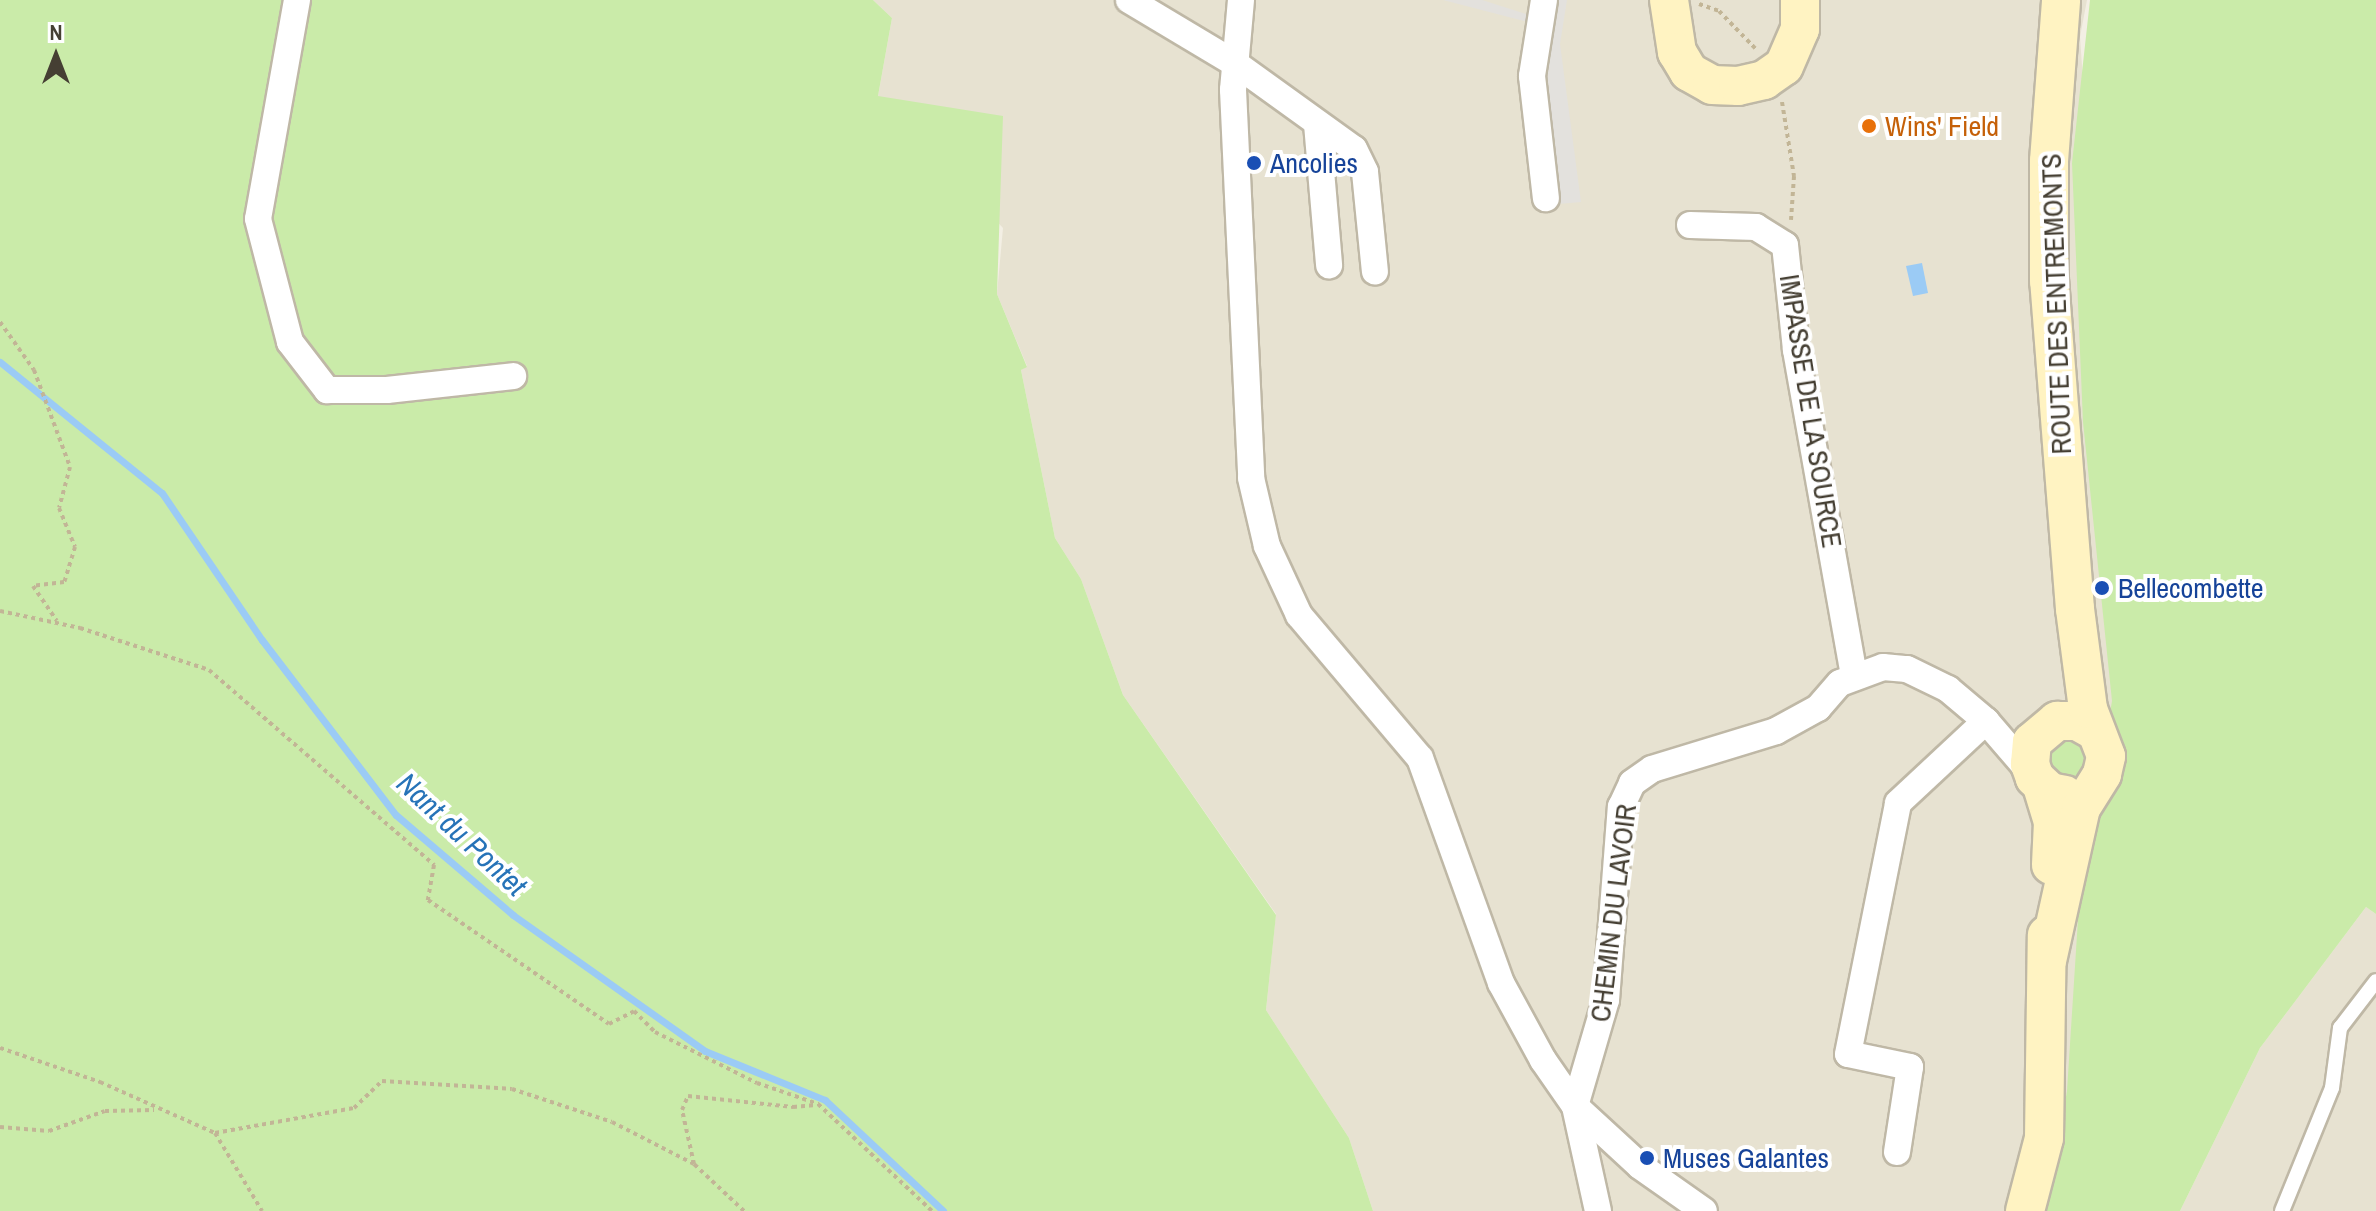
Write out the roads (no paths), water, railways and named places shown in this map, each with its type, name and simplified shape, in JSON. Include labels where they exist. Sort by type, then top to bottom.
[{"type":"main road","points":[[1669,0],[1677,52],[1689,72],[1712,85],[1738,86],[1764,80],[1784,66],[1800,29],[1800,0]]},
{"type":"main road","name":"ROUTE DES ENTREMONTS","points":[[2047,961],[2072,839],[2090,788],[2102,774],[2106,756],[2095,731],[2075,609],[2049,281],[2049,161],[2061,0]]},
{"type":"main road","name":"ROUTE DES ENTREMONTS","points":[[2025,1211],[2044,1138],[2047,961],[2054,838],[2030,749],[2064,695],[2075,609]]},
{"type":"main road","points":[[2044,727],[2077,721],[2095,731]]},
{"type":"main road","points":[[2038,782],[2071,796],[2090,788]]},
{"type":"street","points":[[297,0],[258,219],[290,342],[327,390],[387,390],[513,376]]},
{"type":"street","points":[[1129,0],[1236,64],[1354,149],[1365,172],[1375,272]]},
{"type":"street","points":[[1241,0],[1233,90],[1251,478],[1267,546],[1299,615],[1420,758],[1501,983],[1575,1106],[1640,1166],[1704,1211]]},
{"type":"street","points":[[1544,0],[1532,76],[1546,198]]},
{"type":"street","points":[[1317,124],[1329,265]]},
{"type":"street","name":"IMPASSE DE LA SOURCE","points":[[1690,225],[1756,227],[1785,245],[1796,350],[1854,677]]},
{"type":"street","name":"CHEMIN DU LAVOIR","points":[[1575,1106],[1606,1000],[1621,807],[1632,783],[1652,769],[1776,731],[1818,708],[1840,683],[1883,667],[1907,669],[1948,689],[1986,721],[2038,782]]},
{"type":"street","points":[[1897,1152],[1910,1067],[1848,1054],[1892,829],[1898,803],[1986,721]]},
{"type":"street","name":"CHEMIN DU LAVOIR","points":[[1986,721],[2015,732],[2044,727]]},
{"type":"street","points":[[1575,1106],[1598,1211]]},
{"type":"lane","points":[[2282,1211],[2332,1088],[2340,1028],[2376,981]]},
{"type":"water","points":[[1922,263],[1928,293],[1913,296],[1906,266]]},
{"type":"waterway","name":"Nant du Pontet","points":[[0,362],[162,493],[262,640],[396,815],[513,915],[705,1051],[825,1100],[943,1211]]},
{"type":"place","name":"Wins' Field","points":[[1869,126]]},
{"type":"place","name":"Ancolies","points":[[1254,163]]},
{"type":"place","name":"Bellecombette","points":[[2102,588]]},
{"type":"place","name":"Muses Galantes","points":[[1647,1158]]}]
